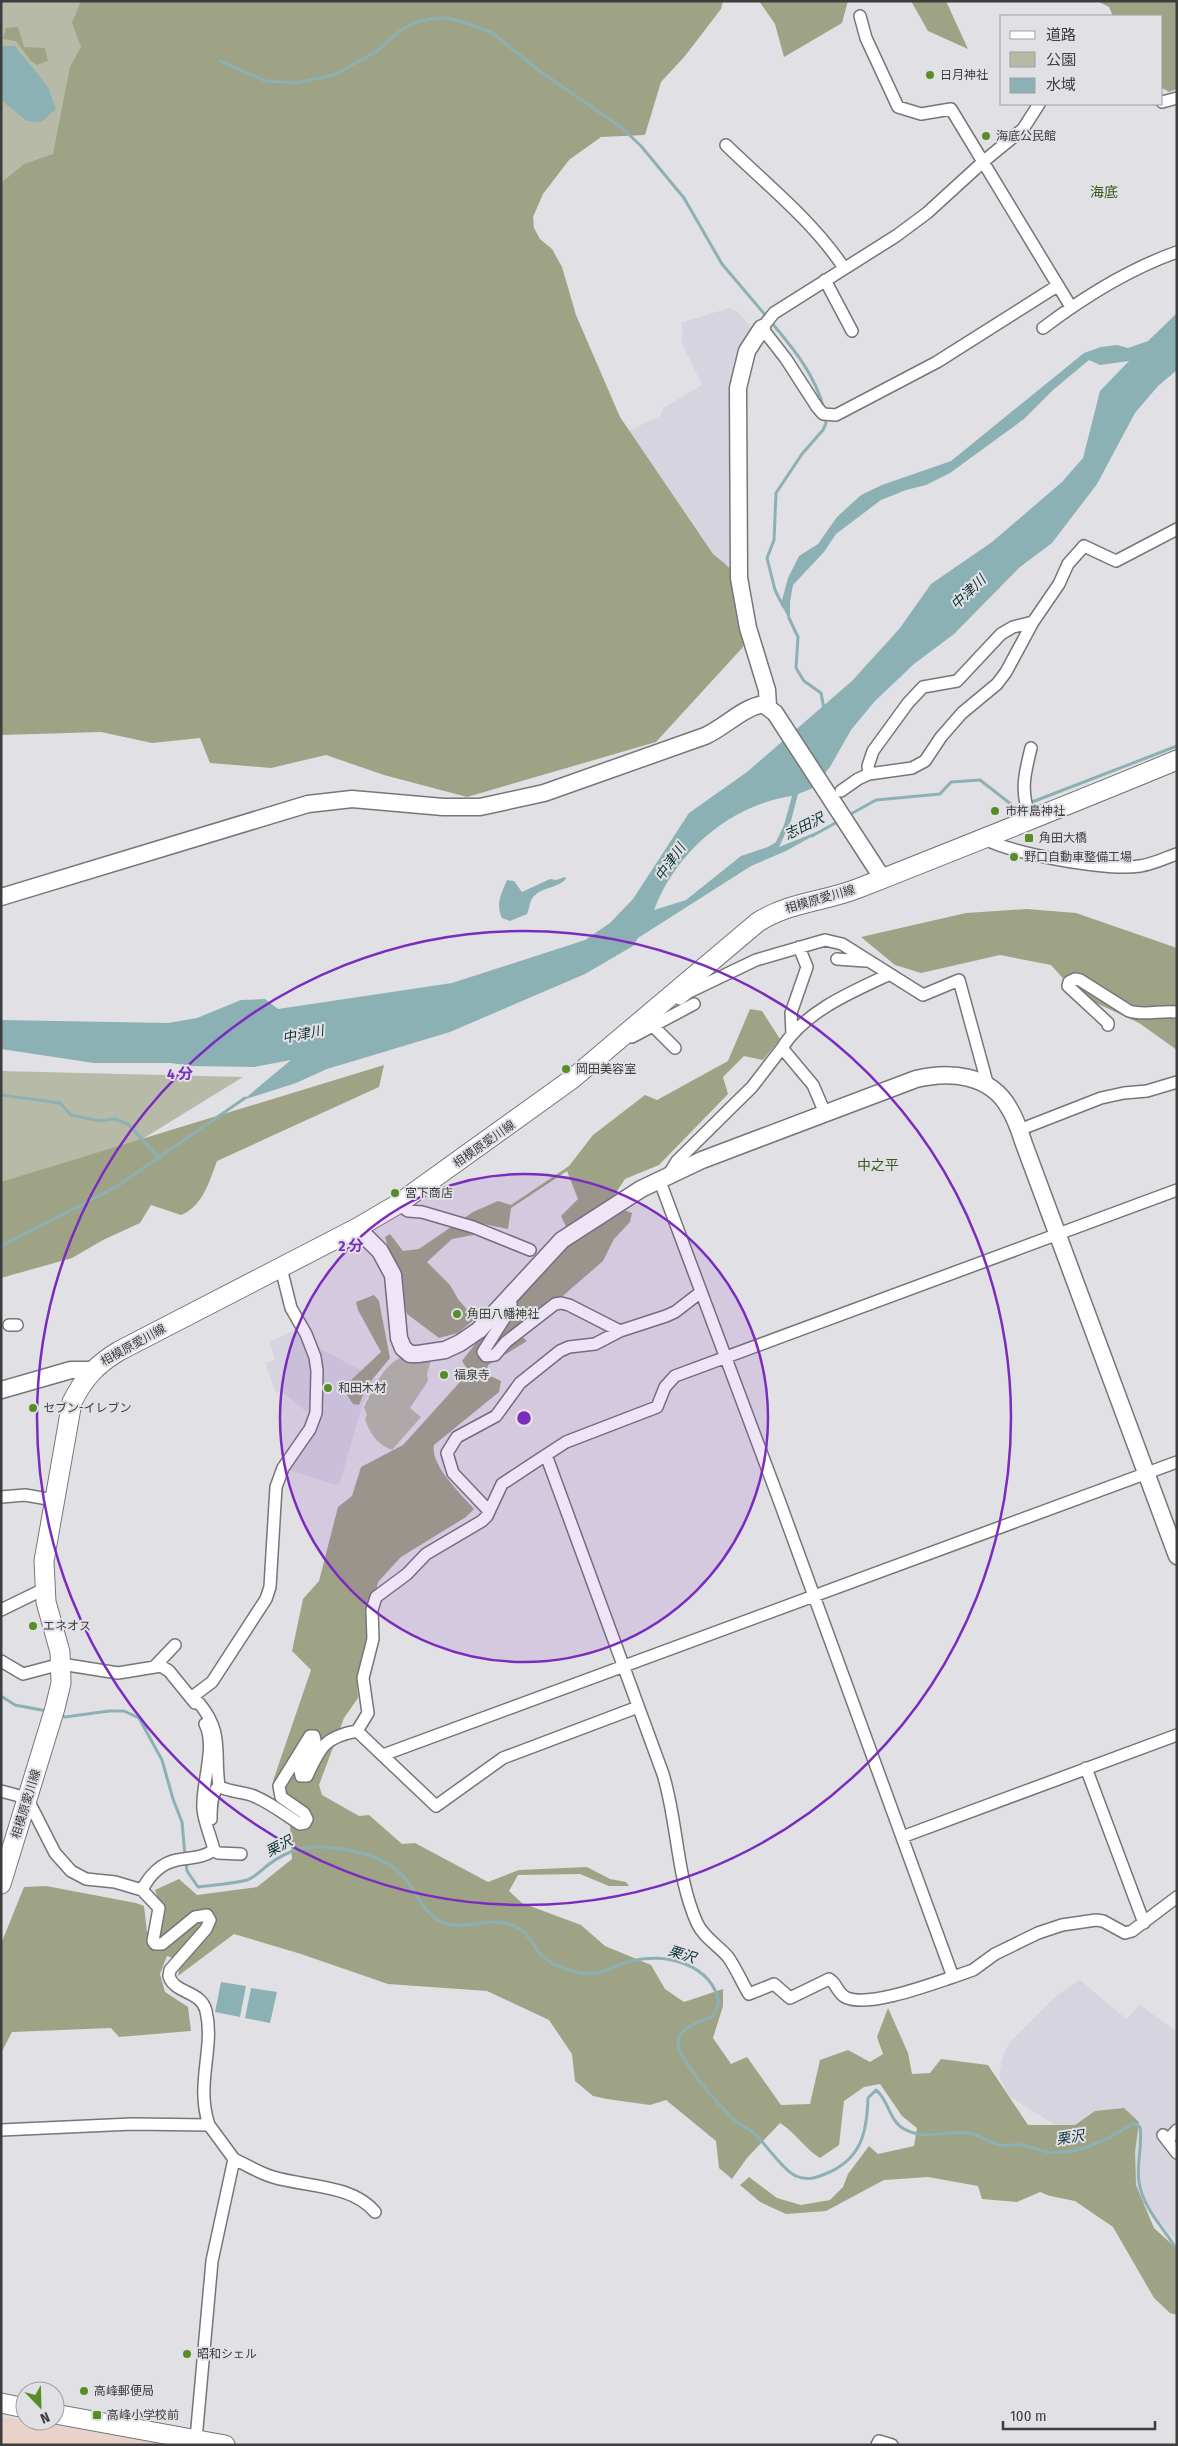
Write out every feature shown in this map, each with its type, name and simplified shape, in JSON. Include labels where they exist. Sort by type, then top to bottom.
[{"type":"main road","name":"相模原愛川線","points":[[1,1884],[53,1716],[61,1683],[58,1642],[49,1615],[44,1589],[44,1561],[72,1402],[81,1383],[91,1370],[119,1351],[357,1228],[398,1204],[523,1116],[758,922],[772,914],[796,904],[844,894],[880,873],[985,839],[1177,760]]},
{"type":"main road","points":[[1,2403],[15,2406]]},
{"type":"main road","points":[[65,2416],[225,2445]]},
{"type":"street","points":[[860,16],[866,38],[898,107],[921,114],[951,109],[1071,307]]},
{"type":"street","points":[[1163,102],[1177,98]]},
{"type":"street","points":[[880,873],[772,710],[748,628],[739,578],[738,388],[747,351],[774,313],[896,236],[927,213],[984,161],[1023,129],[1038,105]]},
{"type":"street","points":[[726,145],[810,227],[830,248],[844,268]]},
{"type":"street","points":[[1043,328],[1071,307],[1135,270],[1177,252]]},
{"type":"street","points":[[825,280],[852,325]]},
{"type":"street","points":[[762,328],[786,358],[817,407],[823,414],[836,415],[937,362],[1057,286]]},
{"type":"street","points":[[841,791],[858,779],[870,774],[912,768],[925,761],[941,737],[962,713],[1001,678],[1033,622],[1059,584],[1068,564],[1084,546],[1116,560],[1177,529]]},
{"type":"street","points":[[870,774],[868,766],[873,751],[908,703],[923,687],[957,681],[1001,634],[1013,627],[1033,622]]},
{"type":"street","points":[[1,897],[308,804],[352,799],[443,807],[480,807],[514,801],[544,793],[705,736],[730,723],[748,708],[763,704],[772,710]]},
{"type":"street","points":[[1031,748],[1023,802],[1031,820]]},
{"type":"street","points":[[985,839],[998,846],[1108,867],[1140,866],[1177,854]]},
{"type":"street","points":[[660,1004],[667,1009],[690,992],[756,960],[815,941],[833,941],[848,948],[923,995],[959,980],[988,1086]]},
{"type":"street","points":[[792,1034],[791,1013],[807,968],[799,947]]},
{"type":"street","points":[[837,959],[868,961]]},
{"type":"street","points":[[664,1177],[677,1161],[752,1087],[792,1034],[836,999],[888,974]]},
{"type":"street","points":[[1108,1026],[1108,1023],[1068,986],[1069,982],[1075,979],[1080,980],[1137,1014],[1165,1010],[1177,1012]]},
{"type":"street","points":[[616,1041],[622,1045],[694,1004]]},
{"type":"street","points":[[653,1026],[675,1048]]},
{"type":"street","points":[[782,1048],[813,1085],[825,1113]]},
{"type":"street","points":[[357,1228],[380,1251],[391,1270],[396,1287],[399,1338],[403,1348],[410,1354],[428,1354],[460,1343],[479,1330],[543,1258],[573,1231],[664,1177],[916,1079],[936,1074],[960,1075],[988,1086],[1009,1107],[1177,1556]]},
{"type":"street","points":[[1018,1130],[1101,1098],[1147,1091],[1177,1082]]},
{"type":"street","points":[[664,1177],[701,1292],[902,1836],[952,1978]]},
{"type":"street","points":[[219,1786],[257,1797],[300,1824],[305,1823],[307,1819],[304,1813],[281,1796],[279,1786],[310,1736],[314,1736],[315,1740],[300,1771],[304,1777],[307,1776],[317,1753],[326,1742],[357,1731],[368,1713],[363,1678],[373,1639],[372,1610],[376,1598],[407,1574],[426,1554],[482,1521],[490,1511],[502,1484],[566,1442],[657,1407],[670,1380],[725,1357],[1177,1190]]},
{"type":"street","points":[[398,1204],[408,1211],[422,1212],[474,1227],[530,1250]]},
{"type":"street","points":[[194,1700],[212,1682],[266,1599],[270,1587],[276,1486],[283,1468],[310,1429],[316,1413],[317,1371],[315,1357],[306,1334],[291,1308],[281,1268]]},
{"type":"street","points":[[490,1511],[453,1473],[447,1454],[457,1437],[496,1416],[520,1383],[560,1351],[570,1347],[595,1344],[620,1331],[675,1312],[701,1292]]},
{"type":"street","points":[[506,1300],[511,1303],[511,1308],[487,1344],[483,1352],[486,1356],[495,1355],[506,1342],[555,1304],[569,1305],[620,1331]]},
{"type":"street","points":[[1,1390],[71,1370],[91,1370]]},
{"type":"street","points":[[546,1455],[668,1791],[684,1886],[697,1924],[702,1933],[729,1958],[749,1994],[774,1984],[790,1998],[829,1979],[841,1995],[848,1998],[874,1999],[912,1991],[973,1970],[995,1954],[1051,1928],[1096,1920],[1103,1921],[1125,1933],[1136,1930],[1177,1897]]},
{"type":"street","points":[[383,1755],[1177,1462]]},
{"type":"street","points":[[1,1497],[25,1495],[54,1500]]},
{"type":"street","points":[[1,1610],[44,1589]]},
{"type":"street","points":[[155,1666],[175,1645]]},
{"type":"street","points":[[1,1660],[23,1674],[61,1664],[118,1673],[155,1666],[169,1671],[194,1700],[209,1733],[203,1807],[214,1850],[218,1853],[241,1854]]},
{"type":"street","points":[[194,1700],[205,1710],[217,1738],[219,1786],[216,1788],[212,1804],[211,1819],[206,1822]]},
{"type":"street","points":[[357,1731],[436,1806],[503,1758],[638,1707]]},
{"type":"street","points":[[902,1836],[1177,1735]]},
{"type":"street","points":[[1086,1768],[1144,1923]]},
{"type":"street","points":[[1,1791],[27,1798],[55,1853],[71,1871],[86,1879],[115,1882],[142,1890],[159,1908],[153,1941],[155,1944],[162,1944],[195,1917],[207,1915],[210,1920],[206,1929],[170,1970],[169,1976],[176,1985],[199,1998],[206,2012],[202,2098],[209,2125],[234,2159],[274,2178],[348,2194],[360,2200],[375,2212]]},
{"type":"street","points":[[142,1890],[164,1864],[178,1859],[191,1860],[214,1850]]},
{"type":"street","points":[[1,2130],[132,2124],[209,2125]]},
{"type":"street","points":[[1177,2130],[1166,2138],[1177,2153]]},
{"type":"street","points":[[199,2441],[212,2261],[234,2159]]},
{"type":"street","points":[[876,2445],[879,2441],[892,2445]]},
{"type":"shaded area","points":[[729,308],[737,311],[754,331],[746,346],[736,598],[616,437],[660,416],[663,408],[702,385],[682,343],[683,330],[681,323]]},
{"type":"shaded area","points":[[299,1328],[313,1359],[312,1417],[282,1391],[276,1393],[265,1363],[275,1360],[270,1342]]},
{"type":"shaded area","points":[[314,1345],[377,1379],[362,1405],[340,1483],[336,1485],[286,1469],[316,1424]]},
{"type":"shaded area","points":[[1080,1980],[1126,2019],[1140,2005],[1177,2032],[1177,2241],[1130,2187],[1071,2135],[1009,2096],[999,2075],[1003,2056],[1009,2043],[1056,1996]]},
{"type":"shaded area","points":[[1,2416],[15,2419],[15,2431],[65,2431],[65,2427],[178,2445],[1,2445]]},
{"type":"green space","points":[[1,1],[97,1],[65,148],[1,221]]},
{"type":"green space","points":[[81,1],[723,1],[721,9],[685,56],[661,82],[645,135],[601,137],[569,160],[543,194],[533,217],[534,228],[540,239],[552,249],[562,267],[576,315],[620,417],[713,554],[728,566],[741,588],[745,624],[743,647],[656,742],[467,797],[384,775],[326,755],[271,768],[210,763],[200,738],[152,743],[101,732],[1,735],[1,183],[24,164],[53,154],[70,67],[81,47],[72,23]]},
{"type":"green space","points":[[759,1],[848,1],[842,23],[784,57],[775,24]]},
{"type":"green space","points":[[911,1],[946,1],[968,49],[928,31]]},
{"type":"green space","points":[[1097,1],[1177,1],[1177,89],[1169,92],[1163,89],[1163,15],[1113,15],[1109,7]]},
{"type":"green space","points":[[18,27],[24,47],[45,48],[48,61],[37,65],[31,61],[16,41],[3,39],[6,28]]},
{"type":"green space","points":[[1027,909],[1076,913],[1177,948],[1177,1050],[1139,1023],[1077,994],[1051,965],[1000,955],[921,973],[895,965],[861,937],[966,913]]},
{"type":"green space","points":[[750,1009],[762,1011],[780,1039],[763,1060],[744,1056],[723,1077],[728,1094],[659,1165],[625,1179],[615,1194],[624,1210],[632,1213],[630,1222],[614,1239],[603,1261],[519,1334],[527,1341],[488,1365],[486,1374],[501,1381],[499,1392],[434,1445],[434,1453],[441,1470],[474,1509],[466,1517],[401,1557],[378,1582],[357,1682],[358,1698],[344,1718],[319,1785],[322,1795],[359,1816],[369,1815],[402,1844],[415,1843],[488,1882],[519,1870],[587,1867],[610,1879],[626,1882],[629,1886],[609,1886],[580,1874],[518,1875],[509,1891],[522,1903],[581,1925],[605,1946],[651,1965],[665,1989],[684,2002],[723,1989],[723,2006],[713,2038],[731,2064],[747,2057],[781,2105],[810,2104],[820,2060],[848,2050],[870,2062],[883,2054],[877,2037],[888,2008],[908,2053],[912,2074],[930,2073],[941,2059],[988,2065],[1028,2125],[1075,2125],[1095,2111],[1124,2108],[1139,2122],[1135,2152],[1136,2185],[1154,2228],[1177,2249],[1177,2315],[1170,2313],[1154,2298],[1113,2227],[1075,2201],[1040,2192],[1017,2202],[982,2199],[978,2186],[928,2177],[884,2180],[826,2211],[786,2214],[760,2202],[740,2185],[749,2177],[777,2198],[801,2205],[830,2200],[843,2187],[848,2174],[869,2146],[878,2154],[914,2146],[917,2128],[902,2116],[880,2084],[864,2087],[844,2101],[839,2145],[820,2158],[780,2123],[747,2158],[732,2179],[719,2168],[716,2141],[666,2100],[650,2105],[607,2099],[593,2096],[575,2081],[572,2054],[549,2020],[487,1991],[388,1984],[301,1954],[234,1934],[178,1976],[181,1961],[167,1956],[160,1974],[165,1992],[188,2007],[191,2031],[119,2037],[111,2028],[12,2032],[1,2053],[1,1944],[24,1887],[46,1886],[136,1903],[144,1906],[147,1932],[159,1931],[160,1904],[155,1890],[179,1879],[197,1895],[257,1887],[292,1859],[290,1827],[292,1808],[273,1781],[311,1670],[292,1651],[303,1599],[319,1581],[338,1507],[352,1496],[361,1467],[403,1445],[469,1372],[462,1361],[479,1339],[572,1239],[561,1216],[578,1199],[567,1171],[511,1208],[508,1229],[479,1223],[473,1235],[452,1239],[427,1262],[450,1285],[458,1299],[475,1319],[458,1333],[439,1338],[407,1314],[385,1237],[390,1234],[403,1251],[419,1249],[473,1212],[498,1201],[511,1205],[569,1166],[593,1135],[645,1095],[657,1100],[728,1061]]},
{"type":"green space","points":[[384,1065],[379,1087],[217,1161],[208,1185],[195,1206],[189,1211],[181,1215],[151,1205],[140,1223],[103,1240],[72,1258],[1,1278],[1,1182]]},
{"type":"green space","points":[[1,1071],[243,1077],[1,1226]]},
{"type":"green space","points":[[374,1295],[379,1301],[390,1358],[366,1387],[359,1405],[353,1404],[347,1395],[349,1382],[381,1352],[358,1310],[356,1302]]},
{"type":"green space","points":[[402,1357],[415,1362],[431,1360],[427,1374],[428,1381],[410,1408],[421,1417],[392,1450],[378,1441],[372,1434],[365,1419],[367,1415],[364,1407],[384,1372]]},
{"type":"water","points":[[1,46],[15,46],[48,87],[56,109],[41,122],[27,121],[1,100]]},
{"type":"water","name":"中津川","points":[[1177,313],[1177,370],[1158,386],[1135,413],[1097,484],[1052,543],[1020,567],[954,634],[914,664],[875,701],[851,730],[830,767],[813,788],[798,794],[791,821],[779,847],[829,827],[786,851],[751,866],[638,938],[633,946],[585,974],[450,1032],[327,1069],[296,1083],[243,1100],[291,1060],[254,1067],[193,1066],[170,1063],[94,1063],[1,1049],[1,1020],[168,1023],[197,1018],[241,1000],[265,999],[278,1009],[452,983],[585,940],[610,923],[633,899],[689,813],[747,772],[852,681],[900,628],[931,584],[992,542],[1062,482],[1083,458],[1100,391],[1129,361],[1100,365],[1089,360],[1053,390],[1024,419],[950,473],[926,485],[906,490],[881,500],[836,534],[824,552],[793,585],[790,602],[790,621],[781,604],[788,578],[799,556],[818,544],[837,517],[861,495],[882,485],[951,461],[1084,353],[1101,347],[1117,345],[1128,348],[1148,341]],"holes":[[[792,796],[784,825],[776,842],[768,847],[741,856],[686,900],[654,910],[676,869],[691,851],[727,821],[747,809],[769,801]]]},
{"type":"water","points":[[565,877],[566,879],[563,882],[534,896],[527,914],[510,921],[502,918],[499,903],[507,880],[514,881],[522,892],[550,879],[556,880]]},
{"type":"water","points":[[221,1982],[246,1986],[240,2017],[215,2012]]},
{"type":"water","points":[[251,1988],[277,1992],[270,2023],[245,2018]]},
{"type":"waterway","points":[[220,61],[266,81],[296,83],[334,75],[377,51],[400,31],[416,22],[448,18],[470,24],[494,34],[538,70],[621,127],[641,146],[684,198],[722,264],[767,317]]},
{"type":"waterway","points":[[771,322],[796,352],[815,385],[824,409]]},
{"type":"waterway","points":[[783,606],[775,590],[767,558],[774,540],[776,493],[802,454],[823,430],[826,423],[825,416]]},
{"type":"waterway","points":[[789,618],[798,637],[796,668],[804,681],[821,693],[824,709]]},
{"type":"waterway","name":"志田沢","points":[[1032,802],[1177,746]]},
{"type":"waterway","name":"志田沢","points":[[849,815],[876,800],[940,794],[951,782],[980,780],[1016,808]]},
{"type":"waterway","name":"志田沢","points":[[812,836],[839,821]]},
{"type":"waterway","points":[[1,1095],[60,1103],[71,1115],[100,1121],[115,1119],[129,1125],[159,1158]]},
{"type":"waterway","points":[[1,1246],[116,1187],[245,1098]]},
{"type":"waterway","name":"栗沢","points":[[1,1696],[15,1705],[47,1711]]},
{"type":"waterway","name":"栗沢","points":[[60,1715],[65,1717],[109,1711],[124,1711],[139,1718],[162,1760],[173,1799],[182,1822],[185,1856]]},
{"type":"waterway","name":"栗沢","points":[[186,1862],[187,1871],[198,1887],[247,1880],[284,1855],[308,1847],[326,1847],[357,1852],[377,1858],[395,1869],[410,1885],[425,1908],[438,1920],[454,1925],[497,1922],[515,1926],[527,1936],[545,1958],[562,1968],[590,1974],[631,1961],[658,1958],[672,1960],[697,1970],[715,1990],[719,2003],[713,2016],[686,2029],[679,2036],[678,2041],[685,2060],[703,2086],[725,2110],[741,2125],[751,2130],[786,2169],[800,2178],[818,2177],[825,2174],[847,2161],[854,2153],[860,2144],[866,2123],[868,2098],[876,2090],[884,2099],[895,2121],[904,2129],[912,2132],[928,2135],[968,2133],[1000,2145],[1022,2145],[1048,2152],[1059,2153],[1082,2149],[1114,2135],[1133,2123],[1140,2127],[1141,2141],[1138,2175],[1141,2192],[1149,2210],[1177,2250]]},
{"type":"place","name":"日月神社","points":[[930,75]]},
{"type":"place","name":"海底公民館","points":[[986,136]]},
{"type":"place","name":"市杵島神社","points":[[995,811]]},
{"type":"place","name":"角田大橋","points":[[1029,838]]},
{"type":"place","name":"野口自動車整備工場","points":[[1014,857]]},
{"type":"place","name":"岡田美容室","points":[[566,1069]]},
{"type":"place","name":"宮下商店","points":[[395,1193]]},
{"type":"place","name":"角田八幡神社","points":[[457,1314]]},
{"type":"place","name":"福泉寺","points":[[444,1375]]},
{"type":"place","name":"和田木材","points":[[328,1388]]},
{"type":"place","name":"セブン-イレブン","points":[[33,1408]]},
{"type":"place","name":"エネオス","points":[[33,1626]]},
{"type":"place","name":"昭和シェル","points":[[187,2354]]},
{"type":"place","name":"高峰郵便局","points":[[84,2391]]},
{"type":"place","name":"高峰小学校前","points":[[97,2415]]},
{"type":"district","name":"海底","points":[[1104,192]]},
{"type":"district","name":"中之平","points":[[878,1165]]}]
